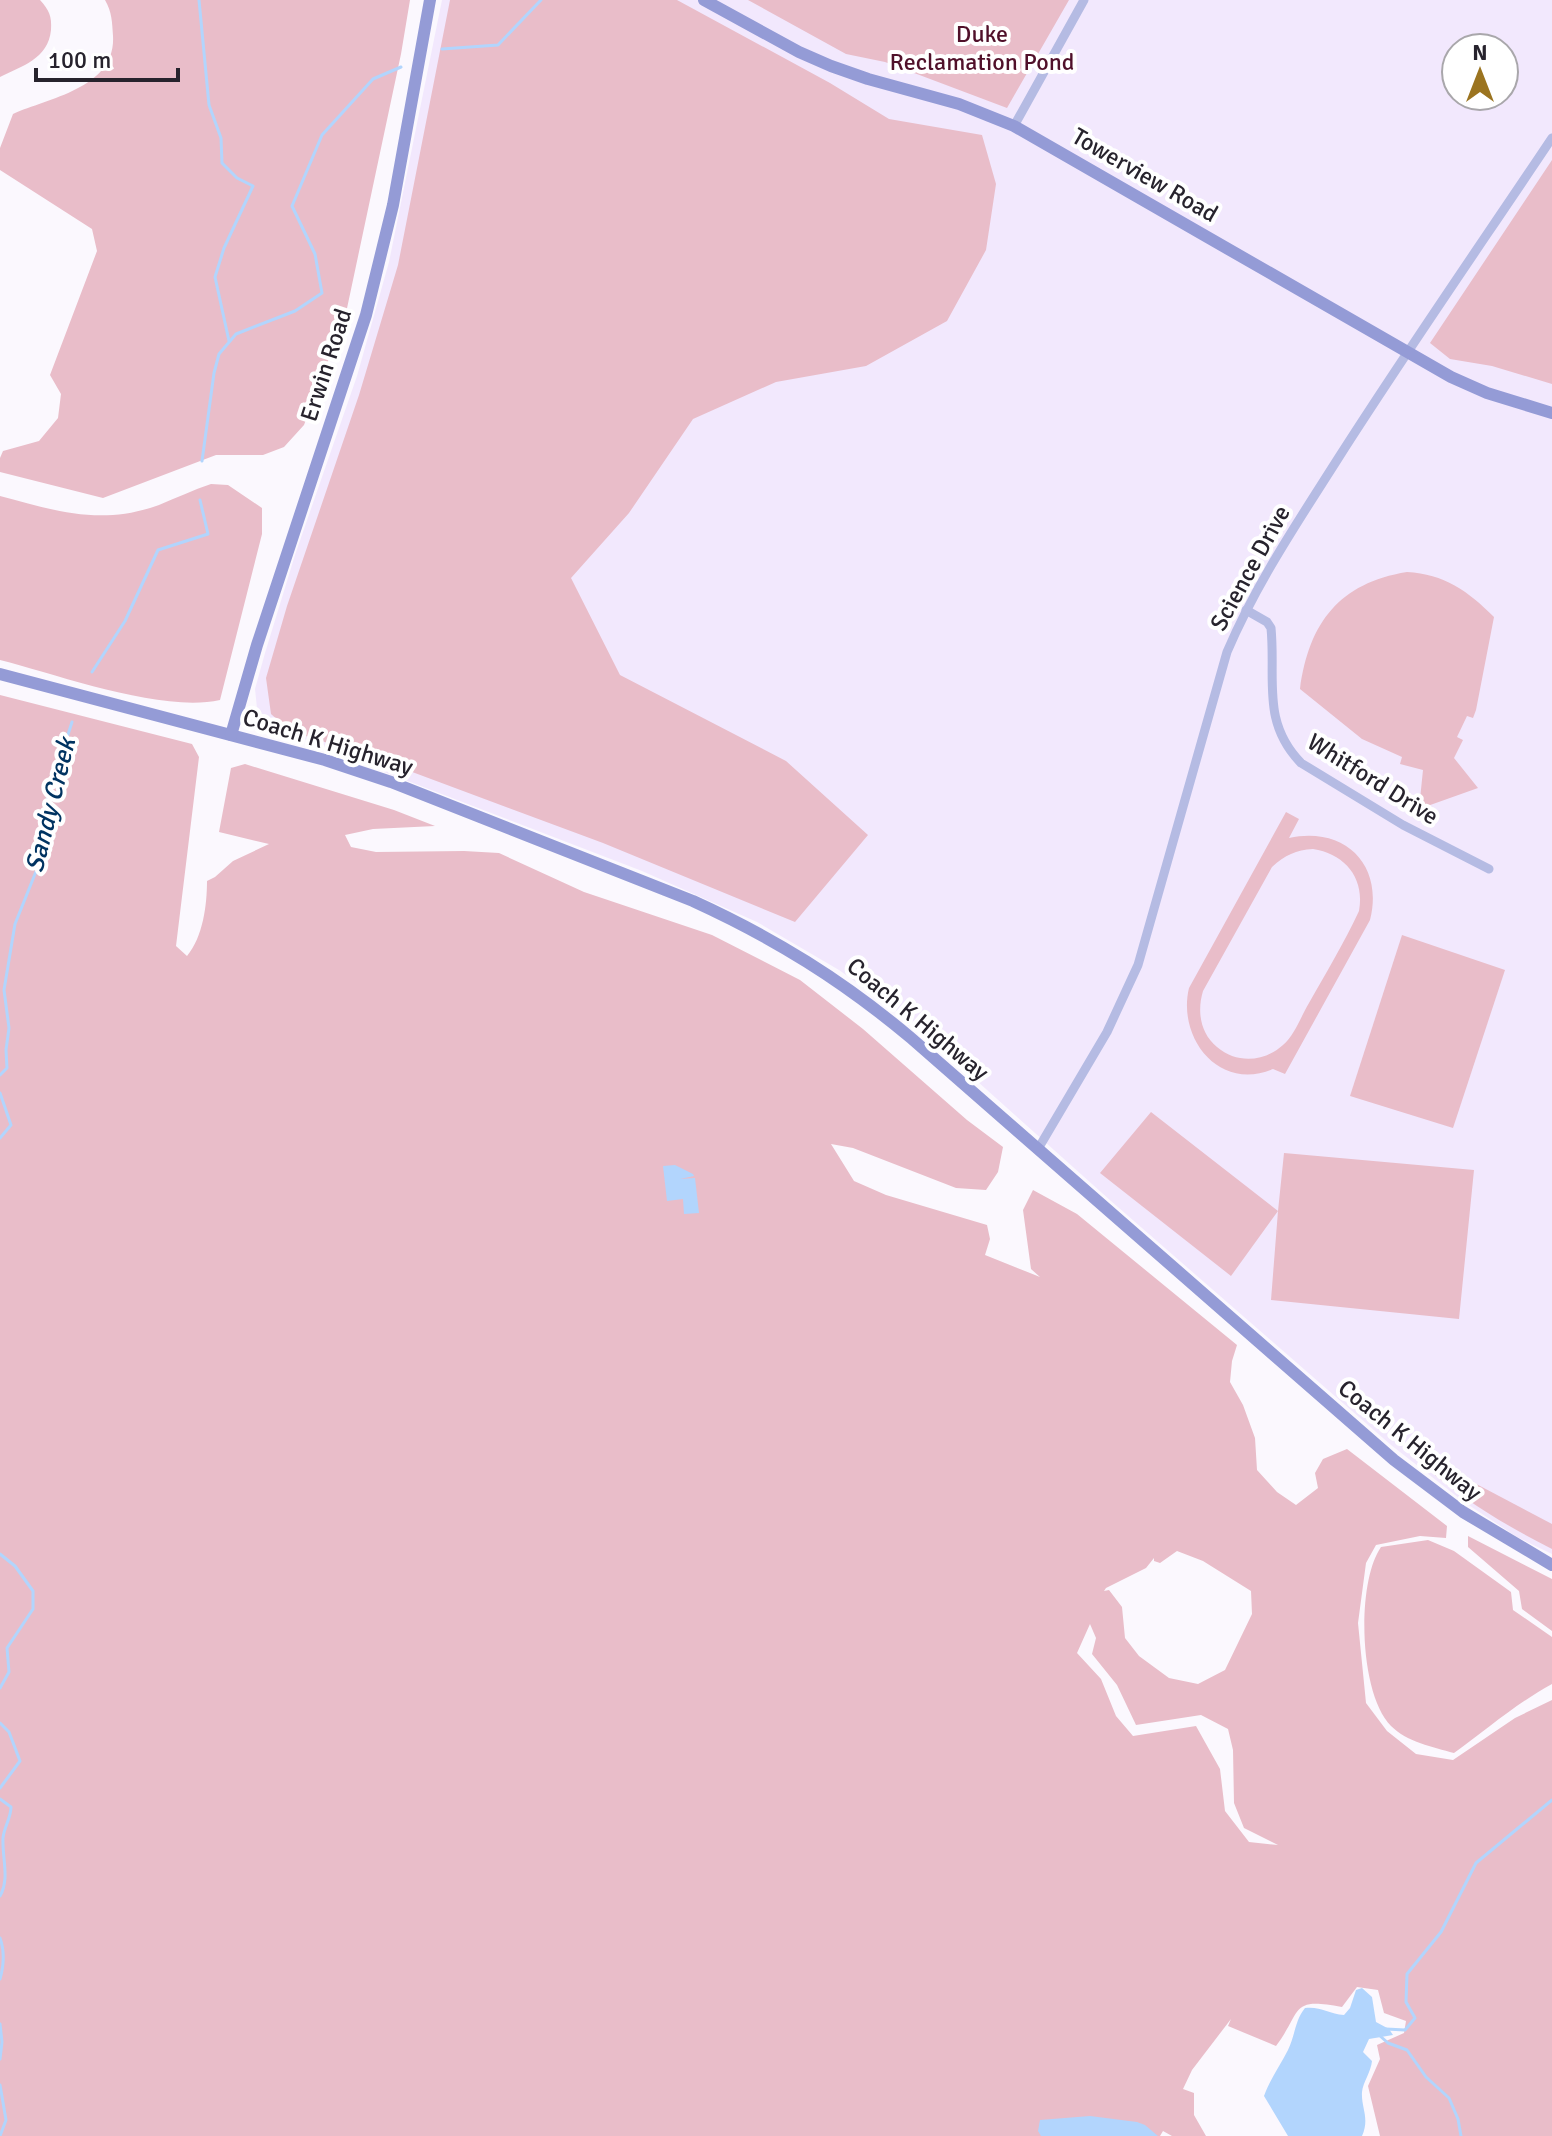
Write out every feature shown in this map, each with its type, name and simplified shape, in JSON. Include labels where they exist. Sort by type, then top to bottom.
[{"type":"main road","name":"Erwin Road","points":[[231,735],[257,645],[374,284],[395,194],[430,0]]},
{"type":"main road","name":"Towerview Road","points":[[704,0],[831,66],[959,104],[1014,126],[1466,384],[1552,413]]},
{"type":"main road","name":"Coach K Highway","points":[[0,674],[325,760],[391,782],[693,901],[803,957],[871,1005],[1394,1460],[1463,1512],[1552,1565]]},
{"type":"street","points":[[1014,126],[1084,0]]},
{"type":"street","name":"Science Drive","points":[[1038,1149],[1107,1032],[1138,965],[1227,652],[1246,610],[1266,572],[1552,138]]},
{"type":"street","name":"Whitford Drive","points":[[1246,610],[1267,622],[1271,628],[1270,683],[1276,723],[1290,751],[1301,763],[1403,825],[1489,869]]},
{"type":"shaded area","points":[[442,0],[1552,0],[1552,1554],[1517,1537],[1464,1502],[1391,1445],[897,1011],[839,970],[757,922],[642,871],[340,755],[258,718],[255,689],[265,653],[295,555],[357,376],[389,262]]},
{"type":"green space","points":[[0,0],[40,0],[46,7],[51,25],[49,40],[39,55],[0,77]]},
{"type":"green space","points":[[105,0],[410,0],[346,313],[304,425],[284,447],[263,455],[216,455],[103,498],[0,472],[3,451],[39,441],[58,418],[61,394],[50,375],[97,251],[92,229],[0,170],[0,148],[13,114],[78,88],[104,68],[111,54],[113,36]]},
{"type":"green space","points":[[450,0],[677,0],[830,83],[889,119],[982,135],[996,184],[986,250],[947,321],[866,366],[776,382],[693,419],[629,513],[571,578],[620,675],[786,761],[868,835],[795,922],[603,843],[372,757],[290,731],[271,714],[266,678],[287,606],[359,395],[398,265]]},
{"type":"green space","name":"Duke Reclamation Pond","points":[[748,0],[1069,0],[1007,108],[885,62],[846,54]]},
{"type":"green space","points":[[1552,160],[1552,384],[1492,366],[1450,359],[1430,343]]},
{"type":"green space","points":[[211,484],[228,485],[262,508],[262,534],[220,700],[196,703],[140,697],[0,660],[0,496],[60,511],[118,515],[159,505]]},
{"type":"green space","points":[[1407,572],[1444,580],[1475,599],[1494,617],[1476,710],[1473,718],[1467,716],[1457,737],[1463,740],[1454,758],[1478,788],[1419,809],[1423,770],[1400,764],[1402,757],[1362,739],[1300,689],[1311,644],[1331,610],[1363,586],[1383,577]]},
{"type":"green space","points":[[0,695],[192,744],[199,757],[176,946],[187,956],[197,940],[203,920],[207,881],[233,861],[269,844],[219,832],[231,768],[245,764],[394,810],[435,826],[373,829],[345,835],[351,847],[376,852],[499,853],[584,892],[712,935],[800,980],[1003,1147],[998,1172],[986,1190],[956,1188],[853,1148],[831,1144],[854,1181],[886,1195],[987,1225],[990,1239],[985,1255],[1040,1277],[1031,1269],[1023,1210],[1033,1190],[1077,1214],[1237,1345],[1230,1382],[1243,1405],[1255,1438],[1257,1470],[1277,1492],[1296,1505],[1318,1488],[1315,1473],[1323,1459],[1347,1449],[1447,1526],[1446,1538],[1420,1536],[1376,1545],[1366,1563],[1358,1623],[1366,1703],[1387,1731],[1416,1754],[1453,1760],[1515,1718],[1552,1700],[1552,2136],[1380,2136],[1368,2086],[1380,2059],[1377,2045],[1404,2033],[1406,2021],[1384,2013],[1378,1990],[1357,1987],[1342,2007],[1313,2004],[1299,2009],[1276,2046],[1228,2026],[1231,2019],[1192,2070],[1183,2089],[1194,2093],[1194,2115],[1206,2136],[1172,2136],[1163,2131],[1160,2136],[0,2136]],"holes":[[[1177,1551],[1203,1561],[1251,1591],[1252,1614],[1225,1670],[1198,1684],[1169,1678],[1139,1656],[1125,1638],[1122,1607],[1109,1590],[1104,1591],[1146,1568],[1154,1558],[1160,1563]],[[1090,1624],[1096,1638],[1092,1654],[1117,1685],[1136,1725],[1201,1715],[1228,1729],[1233,1750],[1234,1803],[1244,1828],[1278,1845],[1249,1842],[1225,1811],[1220,1769],[1196,1726],[1133,1736],[1116,1716],[1101,1679],[1077,1653]]]},
{"type":"green space","points":[[1286,812],[1299,819],[1289,838],[1327,838],[1343,844],[1356,854],[1371,882],[1373,900],[1370,920],[1285,1074],[1273,1069],[1253,1074],[1235,1073],[1220,1067],[1206,1056],[1189,1025],[1189,988]],"holes":[[[1313,849],[1343,862],[1356,878],[1359,911],[1287,1041],[1276,1051],[1259,1058],[1233,1056],[1217,1047],[1207,1035],[1200,1014],[1203,991],[1272,867],[1296,852]]]},
{"type":"green space","points":[[1402,935],[1505,970],[1453,1128],[1350,1096]]},
{"type":"green space","points":[[1151,1112],[1278,1211],[1231,1276],[1100,1173]]},
{"type":"green space","points":[[1284,1153],[1474,1170],[1459,1319],[1271,1300]]},
{"type":"green space","points":[[1429,1459],[1552,1524],[1552,1549],[1472,1503],[1428,1469]]},
{"type":"green space","points":[[1468,1536],[1552,1579],[1552,1631],[1522,1609],[1519,1591],[1468,1547]]},
{"type":"green space","points":[[1428,1540],[1454,1551],[1511,1592],[1513,1610],[1552,1637],[1552,1684],[1454,1753],[1412,1740],[1391,1726],[1380,1711],[1367,1665],[1365,1611],[1373,1564],[1381,1547]]},
{"type":"water","points":[[675,1165],[694,1176],[680,1179],[695,1178],[699,1213],[684,1214],[683,1199],[667,1201],[663,1166]]},
{"type":"water","points":[[1362,1988],[1372,1997],[1376,2022],[1393,2035],[1369,2039],[1363,2052],[1372,2061],[1362,2092],[1365,2118],[1362,2136],[1288,2136],[1264,2096],[1288,2050],[1299,2018],[1305,2008],[1344,2015],[1356,1990]]},
{"type":"water","points":[[1090,2116],[1137,2122],[1158,2136],[1041,2136],[1038,2131],[1040,2120]]},
{"type":"waterway","name":"Sandy Creek","points":[[199,0],[209,105],[221,138],[222,163],[237,178],[253,186],[224,248],[215,277],[229,341]]},
{"type":"waterway","points":[[442,49],[498,45],[541,0]]},
{"type":"waterway","points":[[202,461],[219,354],[236,334],[295,311],[322,293],[315,254],[292,206],[322,135],[373,79],[401,67]]},
{"type":"waterway","name":"Sandy Creek","points":[[92,672],[125,621],[158,550],[208,534],[200,500]]},
{"type":"waterway","name":"Sandy Creek","points":[[0,1075],[7,1068],[9,1028],[4,990],[15,924],[37,869],[48,797],[72,722]]},
{"type":"waterway","name":"Sandy Creek","points":[[0,1093],[11,1125],[0,1138]]},
{"type":"waterway","name":"Sandy Creek","points":[[0,1554],[15,1566],[33,1591],[33,1609],[7,1648],[9,1672],[0,1688]]},
{"type":"waterway","name":"Sandy Creek","points":[[0,1723],[9,1732],[20,1761],[0,1788]]},
{"type":"waterway","name":"Sandy Creek","points":[[0,1799],[11,1807],[3,1838],[5,1875],[0,1896]]},
{"type":"waterway","points":[[1386,2029],[1405,2030],[1415,2018],[1406,2002],[1407,1974],[1441,1932],[1476,1863],[1552,1800]]},
{"type":"waterway","name":"Sandy Creek","points":[[0,1938],[3,1948],[0,1979]]},
{"type":"waterway","name":"Sandy Creek","points":[[0,2024],[0,2059]]},
{"type":"waterway","points":[[1379,2035],[1388,2043],[1407,2050],[1426,2077],[1449,2098],[1461,2136]]},
{"type":"waterway","name":"Sandy Creek","points":[[0,2085],[6,2120],[0,2136]]}]
